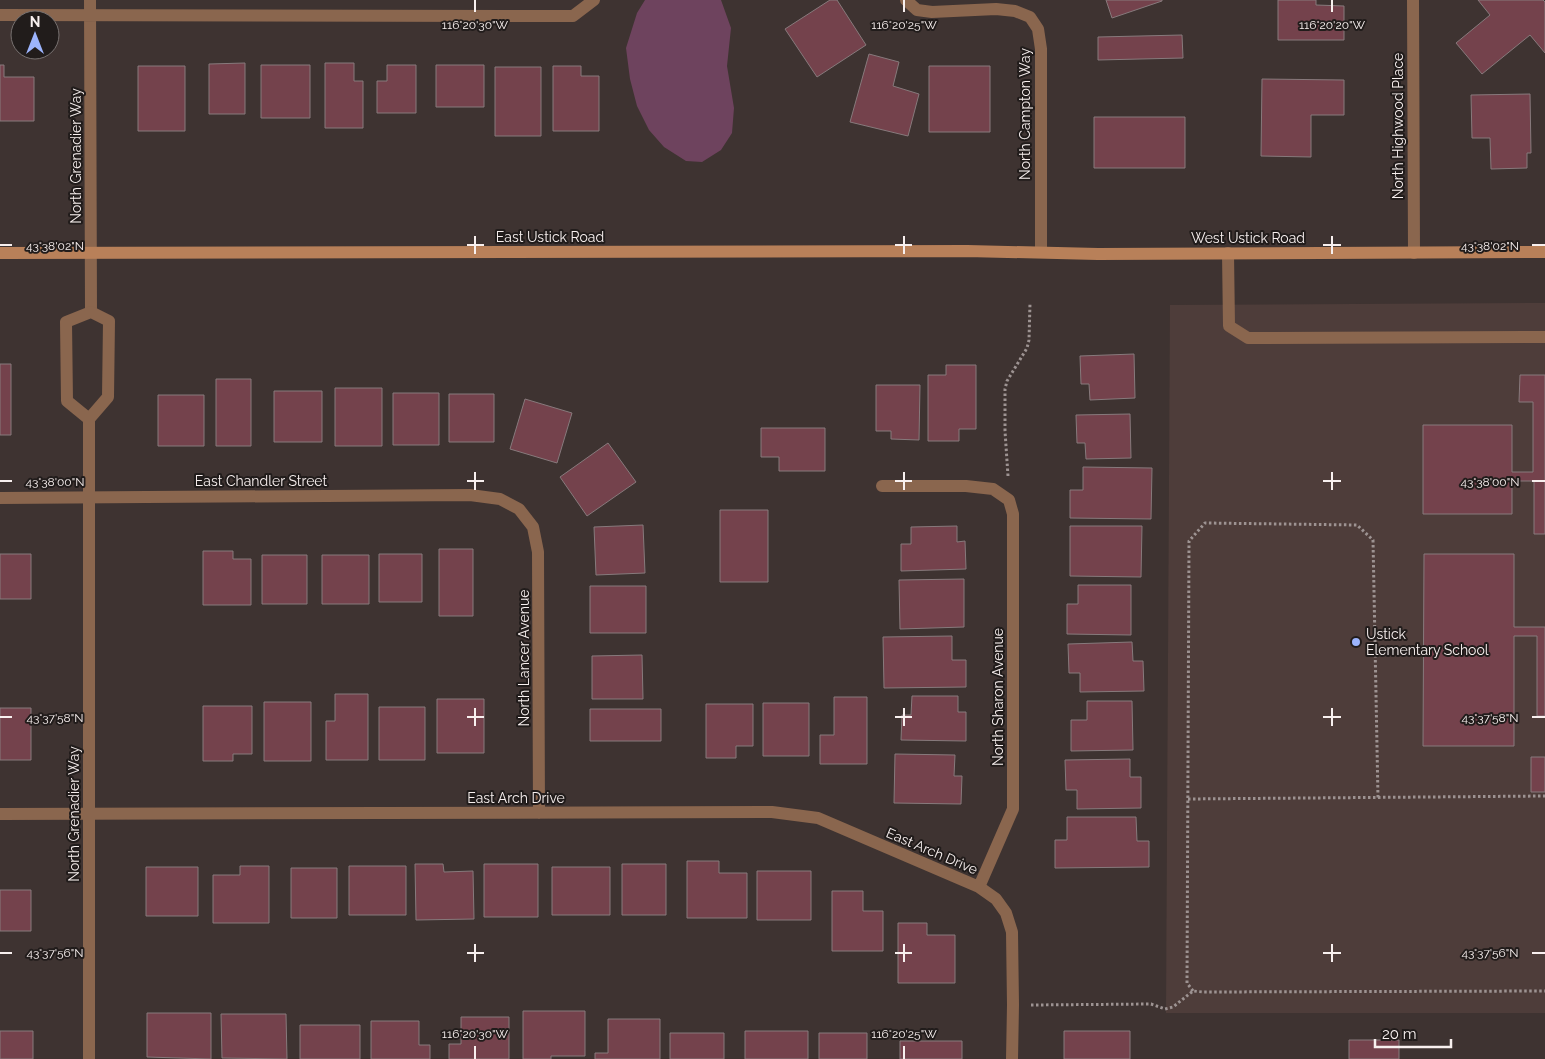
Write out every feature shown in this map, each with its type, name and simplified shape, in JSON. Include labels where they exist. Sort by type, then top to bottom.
[{"type":"main road","name":"East Ustick Road","points":[[0,253],[1041,252]]},
{"type":"main road","name":"West Ustick Road","points":[[1041,252],[1098,254],[1545,252]]},
{"type":"street","name":"North Grenadier Way","points":[[90,0],[91,312]]},
{"type":"street","points":[[0,15],[573,16],[594,0]]},
{"type":"street","name":"North Campton Way","points":[[906,0],[917,10],[932,12],[1015,11],[1030,17],[1038,29],[1041,49],[1041,252]]},
{"type":"street","name":"North Highwood Place","points":[[1412,0],[1414,253]]},
{"type":"street","points":[[1228,253],[1229,326],[1248,338],[1545,337]]},
{"type":"street","points":[[91,312],[109,321],[108,397],[89,419],[67,401],[66,322],[91,312]]},
{"type":"street","name":"North Grenadier Way","points":[[89,419],[89,1059]]},
{"type":"street","points":[[882,486],[994,488],[1009,500]]},
{"type":"street","name":"East Chandler Street","points":[[0,498],[470,495],[500,499],[519,509]]},
{"type":"street","name":"North Sharon Avenue","points":[[979,887],[1014,809],[1014,514],[1009,500]]},
{"type":"street","name":"North Lancer Avenue","points":[[519,509],[534,527],[538,552],[539,813]]},
{"type":"street","name":"East Arch Drive","points":[[0,814],[772,812],[818,818],[979,887],[996,899],[1006,913],[1012,932],[1013,1005]]},
{"type":"street","points":[[1012,1059],[1013,1005]]},
{"type":"path","points":[[1009,500],[1005,431],[1006,389],[1007,381],[1027,348],[1030,302]]},
{"type":"path","points":[[1378,798],[1373,540],[1356,525],[1205,523],[1189,541],[1187,983],[1193,990],[1203,992],[1545,991]]},
{"type":"path","points":[[1188,799],[1545,796]]},
{"type":"path","points":[[1013,1005],[1151,1004],[1165,1009],[1173,1007],[1193,990]]},
{"type":"shaded area","points":[[645,0],[721,0],[731,28],[727,66],[734,108],[732,133],[721,150],[702,162],[686,161],[664,147],[649,130],[637,106],[630,79],[626,48],[637,13]]},
{"type":"shaded area","name":"Ustick Elementary School","points":[[1545,303],[1545,1013],[1166,1013],[1170,305]]},
{"type":"building","points":[[830,0],[837,0],[866,45],[817,77],[785,29]]},
{"type":"building","points":[[1106,0],[1162,0],[1162,1],[1112,18]]},
{"type":"building","points":[[1278,0],[1316,0],[1316,5],[1344,6],[1344,40],[1278,40]]},
{"type":"building","points":[[1478,0],[1543,0],[1545,2],[1545,53],[1530,35],[1482,74],[1456,43],[1490,15]]},
{"type":"building","points":[[1182,35],[1183,58],[1098,60],[1098,37]]},
{"type":"building","points":[[869,54],[899,62],[893,86],[919,94],[908,136],[850,122]]},
{"type":"building","points":[[245,63],[245,114],[209,114],[209,64]]},
{"type":"building","points":[[325,63],[354,63],[354,81],[363,81],[363,128],[325,128]]},
{"type":"building","points":[[0,65],[4,65],[4,77],[34,77],[34,121],[0,121]]},
{"type":"building","points":[[261,65],[310,65],[310,118],[261,118]]},
{"type":"building","points":[[387,65],[416,65],[416,113],[377,113],[377,81],[387,81]]},
{"type":"building","points":[[436,65],[484,65],[484,107],[436,107]]},
{"type":"building","points":[[138,66],[185,66],[185,131],[138,131]]},
{"type":"building","points":[[553,66],[581,66],[581,76],[599,76],[599,131],[553,131]]},
{"type":"building","points":[[929,66],[990,66],[990,132],[929,132]]},
{"type":"building","points":[[495,67],[541,67],[541,136],[495,136]]},
{"type":"building","points":[[1262,79],[1344,80],[1344,115],[1311,115],[1311,157],[1261,156]]},
{"type":"building","points":[[1530,94],[1531,153],[1527,153],[1527,168],[1491,169],[1490,138],[1472,138],[1471,95]]},
{"type":"building","points":[[1094,117],[1185,117],[1185,168],[1094,168]]},
{"type":"building","points":[[1134,354],[1135,398],[1090,400],[1089,384],[1081,384],[1080,356]]},
{"type":"building","points":[[0,364],[11,364],[11,435],[0,435]]},
{"type":"building","points":[[946,365],[976,365],[976,429],[959,429],[959,441],[928,441],[928,375],[946,375]]},
{"type":"building","points":[[1520,375],[1545,375],[1545,534],[1534,534],[1534,481],[1512,481],[1512,514],[1423,514],[1423,425],[1512,425],[1512,472],[1533,472],[1533,402],[1519,402]]},
{"type":"building","points":[[216,379],[251,379],[251,446],[216,446]]},
{"type":"building","points":[[876,385],[920,385],[919,440],[891,439],[891,431],[876,431]]},
{"type":"building","points":[[335,388],[382,388],[382,446],[335,446]]},
{"type":"building","points":[[274,391],[322,391],[322,442],[274,442]]},
{"type":"building","points":[[393,393],[439,393],[439,445],[393,445]]},
{"type":"building","points":[[449,394],[494,394],[494,442],[449,442]]},
{"type":"building","points":[[158,395],[204,395],[204,446],[158,446]]},
{"type":"building","points":[[525,399],[572,413],[557,463],[510,449]]},
{"type":"building","points":[[1130,414],[1131,458],[1086,459],[1085,443],[1077,443],[1076,415]]},
{"type":"building","points":[[761,428],[825,428],[825,471],[779,471],[779,457],[761,457]]},
{"type":"building","points":[[608,443],[636,482],[587,516],[560,477]]},
{"type":"building","points":[[1083,467],[1152,468],[1151,519],[1070,518],[1070,490],[1083,490]]},
{"type":"building","points":[[720,510],[768,510],[768,582],[720,582]]},
{"type":"building","points":[[643,525],[645,573],[596,575],[594,527]]},
{"type":"building","points":[[957,526],[957,542],[965,541],[966,569],[901,571],[901,544],[911,544],[911,527]]},
{"type":"building","points":[[1070,526],[1142,526],[1141,577],[1070,576]]},
{"type":"building","points":[[439,549],[473,549],[473,616],[439,616]]},
{"type":"building","points":[[203,551],[233,551],[233,559],[251,559],[251,605],[203,605]]},
{"type":"building","points":[[0,554],[31,554],[31,599],[0,599]]},
{"type":"building","points":[[379,554],[422,554],[422,602],[379,602]]},
{"type":"building","points":[[1424,554],[1514,554],[1514,627],[1545,627],[1545,716],[1537,716],[1537,636],[1514,636],[1514,746],[1423,746]]},
{"type":"building","points":[[262,555],[307,555],[307,604],[262,604]]},
{"type":"building","points":[[322,555],[369,555],[369,604],[322,604]]},
{"type":"building","points":[[964,579],[964,627],[900,629],[899,580]]},
{"type":"building","points":[[1078,585],[1131,585],[1131,635],[1067,634],[1067,604],[1078,604]]},
{"type":"building","points":[[590,586],[646,586],[646,633],[590,633]]},
{"type":"building","points":[[952,636],[952,660],[966,660],[966,687],[884,688],[883,637]]},
{"type":"building","points":[[1132,642],[1133,661],[1143,661],[1144,691],[1080,692],[1080,673],[1069,673],[1068,644]]},
{"type":"building","points":[[642,655],[643,699],[592,699],[592,656]]},
{"type":"building","points":[[335,694],[368,694],[368,760],[326,760],[326,721],[335,721]]},
{"type":"building","points":[[912,696],[958,696],[958,712],[966,712],[966,741],[901,740],[902,715],[911,715]]},
{"type":"building","points":[[834,697],[867,697],[867,764],[820,764],[820,735],[834,735]]},
{"type":"building","points":[[437,699],[484,699],[484,753],[437,753]]},
{"type":"building","points":[[1087,701],[1132,701],[1133,750],[1071,751],[1071,720],[1087,720]]},
{"type":"building","points":[[264,702],[311,702],[311,761],[264,761]]},
{"type":"building","points":[[763,703],[809,703],[809,756],[763,756]]},
{"type":"building","points":[[706,704],[753,704],[753,746],[736,746],[736,758],[706,758]]},
{"type":"building","points":[[203,706],[252,706],[252,754],[233,754],[233,761],[203,761]]},
{"type":"building","points":[[379,707],[425,707],[425,760],[379,760]]},
{"type":"building","points":[[0,708],[31,708],[31,760],[0,760]]},
{"type":"building","points":[[590,709],[661,709],[661,741],[590,741]]},
{"type":"building","points":[[895,754],[955,755],[954,776],[962,776],[961,804],[894,803]]},
{"type":"building","points":[[1531,757],[1545,757],[1545,792],[1531,792]]},
{"type":"building","points":[[1130,759],[1130,777],[1141,777],[1141,808],[1077,809],[1077,790],[1066,790],[1065,760]]},
{"type":"building","points":[[1067,817],[1136,817],[1137,841],[1149,841],[1149,867],[1055,868],[1055,840],[1067,840]]},
{"type":"building","points":[[687,861],[719,861],[719,873],[747,873],[747,918],[687,918]]},
{"type":"building","points":[[415,864],[443,864],[444,872],[473,871],[474,919],[416,920]]},
{"type":"building","points":[[484,864],[538,864],[538,917],[484,917]]},
{"type":"building","points":[[622,864],[666,864],[666,915],[622,915]]},
{"type":"building","points":[[240,866],[269,866],[269,923],[213,923],[213,875],[240,875]]},
{"type":"building","points":[[349,866],[406,866],[406,915],[349,915]]},
{"type":"building","points":[[146,867],[198,867],[198,916],[146,916]]},
{"type":"building","points":[[552,867],[610,867],[610,915],[552,915]]},
{"type":"building","points":[[291,868],[337,868],[337,918],[291,918]]},
{"type":"building","points":[[757,871],[811,871],[811,920],[757,920]]},
{"type":"building","points":[[0,890],[31,890],[31,931],[0,931]]},
{"type":"building","points":[[832,891],[863,891],[863,911],[883,911],[883,951],[832,951]]},
{"type":"building","points":[[898,923],[927,923],[927,935],[955,935],[955,983],[898,983]]},
{"type":"building","points":[[523,1011],[585,1011],[585,1056],[551,1056],[551,1059],[523,1059]]},
{"type":"building","points":[[147,1013],[211,1013],[211,1059],[147,1057]]},
{"type":"building","points":[[221,1014],[286,1014],[287,1059],[222,1058]]},
{"type":"building","points":[[461,1017],[509,1017],[509,1059],[449,1059],[449,1044],[461,1044]]},
{"type":"building","points":[[608,1019],[660,1019],[660,1059],[595,1059],[595,1053],[608,1053]]},
{"type":"building","points":[[371,1021],[419,1021],[419,1045],[430,1045],[430,1059],[371,1059]]},
{"type":"building","points":[[300,1025],[360,1025],[360,1059],[300,1059]]},
{"type":"building","points":[[0,1031],[33,1031],[33,1059],[0,1059]]},
{"type":"building","points":[[745,1031],[808,1031],[808,1059],[745,1059]]},
{"type":"building","points":[[1064,1031],[1130,1031],[1130,1059],[1064,1059]]},
{"type":"building","points":[[670,1033],[724,1033],[724,1059],[670,1059]]},
{"type":"building","points":[[819,1033],[867,1033],[867,1059],[819,1059]]},
{"type":"building","points":[[1349,1040],[1399,1040],[1399,1059],[1349,1059]]},
{"type":"building","points":[[900,1041],[962,1041],[962,1059],[900,1059]]},
{"type":"place","name":"Ustick Elementary School","points":[[1356,642]]}]
